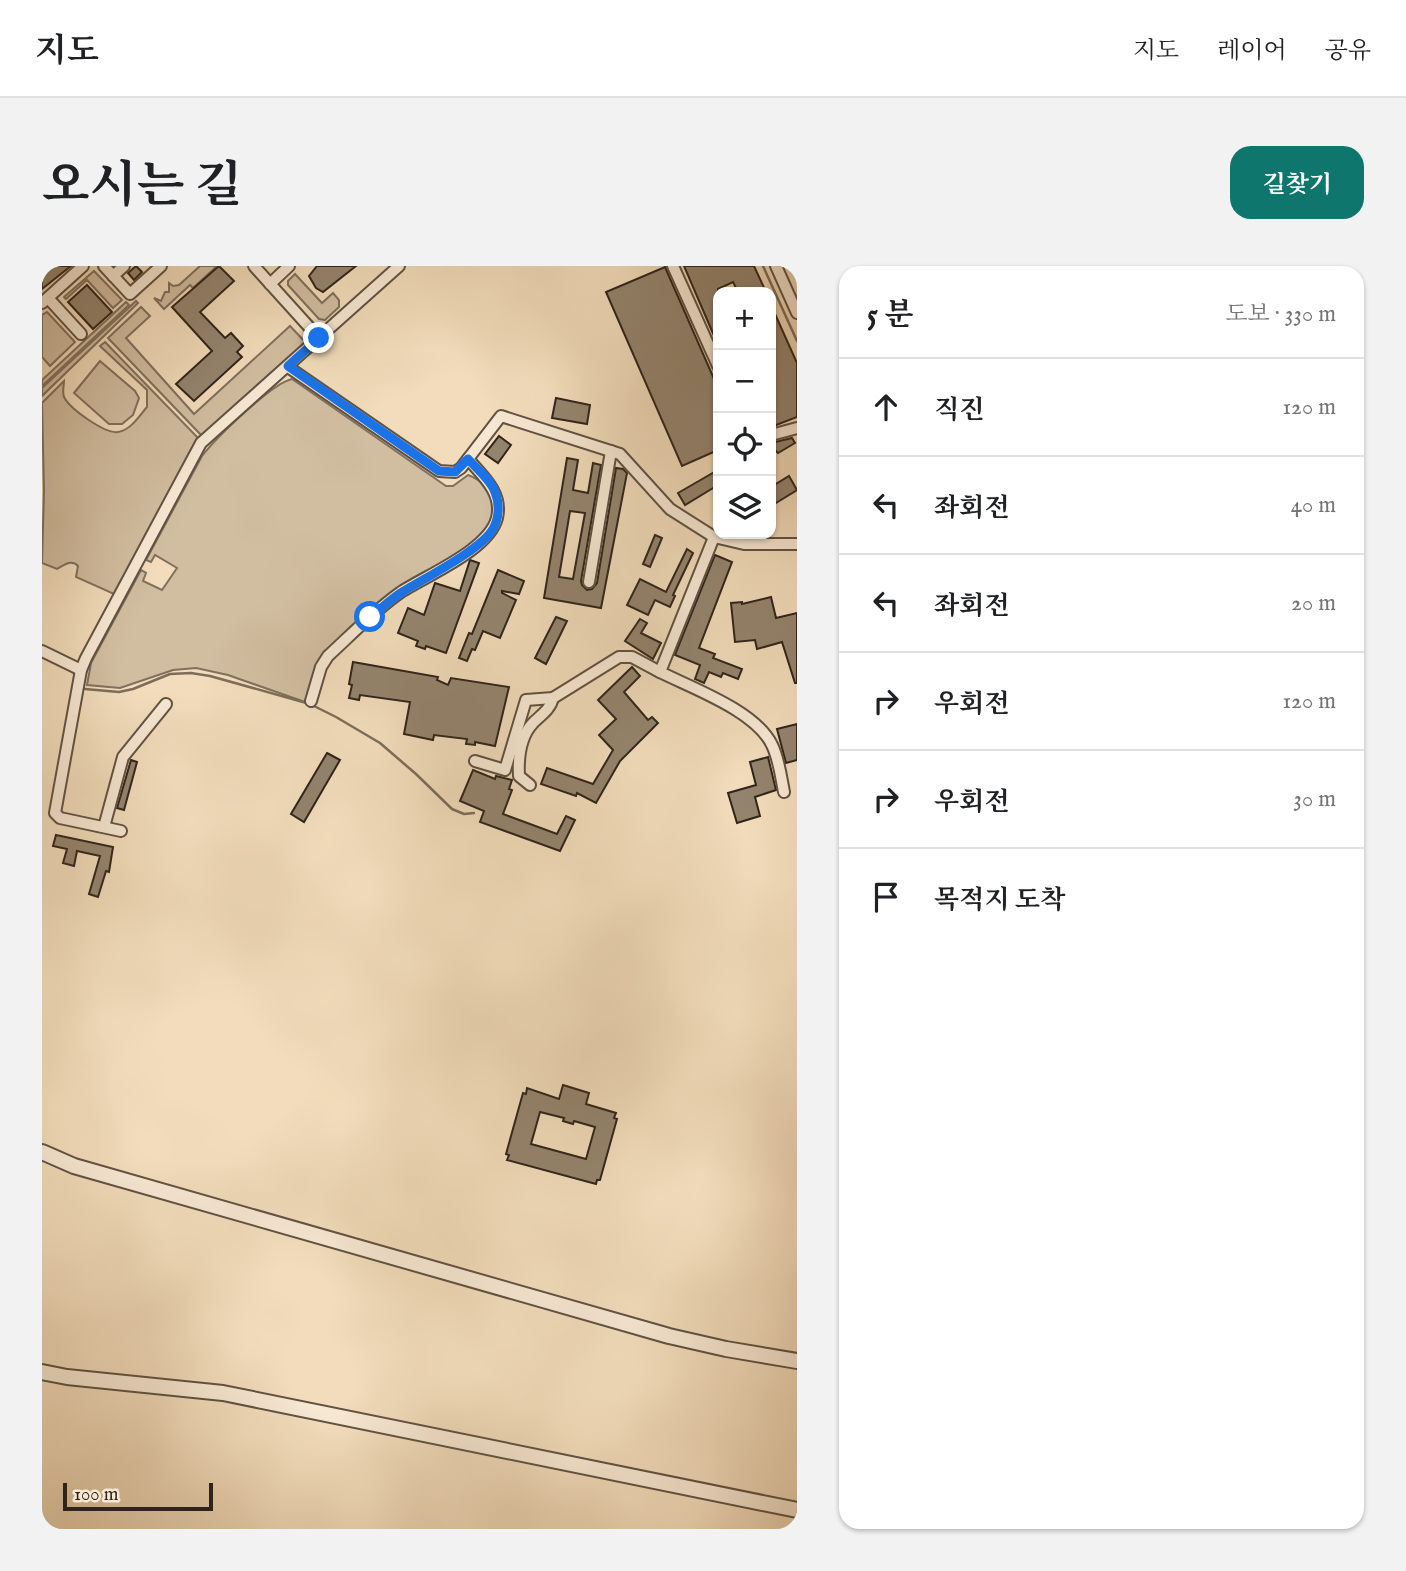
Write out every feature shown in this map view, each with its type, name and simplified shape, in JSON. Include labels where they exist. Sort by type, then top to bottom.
[{"type":"street","points":[[80,334],[45,301],[83,266]]},
{"type":"street","points":[[104,266],[130,294],[161,266]]},
{"type":"street","points":[[113,276],[124,266]]},
{"type":"street","points":[[254,266],[319,338]]},
{"type":"street","points":[[270,284],[289,266]]},
{"type":"street","points":[[121,831],[60,818],[55,813],[81,670],[128,575],[201,443],[220,423],[399,266]]},
{"type":"street","points":[[673,266],[713,355]]},
{"type":"street","points":[[776,266],[797,313]]},
{"type":"street","points":[[288,366],[439,471],[455,472],[501,416],[611,451],[628,461],[670,509],[713,536]]},
{"type":"street","points":[[776,434],[797,428]]},
{"type":"street","points":[[589,582],[611,451]]},
{"type":"street","points":[[311,701],[321,667],[328,656],[401,593],[444,568],[484,540],[493,530],[498,516],[495,490],[468,459]]},
{"type":"street","points":[[660,672],[713,539]]},
{"type":"street","points":[[723,539],[744,544],[797,544]]},
{"type":"street","points":[[42,651],[81,670]]},
{"type":"street","points":[[475,761],[505,770],[523,704],[530,698],[553,698],[619,657],[632,657],[740,713],[767,736],[773,747],[784,792]]},
{"type":"street","points":[[530,785],[519,776],[524,736],[548,709],[553,698]]},
{"type":"street","points":[[104,827],[123,757],[166,704]]},
{"type":"street","points":[[42,1152],[74,1166],[669,1336],[797,1361]]},
{"type":"street","points":[[42,1372],[223,1393],[797,1510]]},
{"type":"shaded area","points":[[200,266],[217,266],[193,288],[190,285],[164,309],[154,298],[161,301],[165,292],[169,292],[169,283],[173,286],[179,285]]},
{"type":"shaded area","points":[[94,271],[122,300],[113,308],[87,280],[66,299],[64,297]]},
{"type":"shaded area","points":[[295,274],[322,303],[333,293],[339,300],[339,307],[325,320],[319,319],[288,285],[288,281]]},
{"type":"shaded area","points":[[136,301],[138,303],[42,396],[42,388]]},
{"type":"shaded area","points":[[126,302],[129,305],[42,386],[42,380]]},
{"type":"shaded area","points":[[141,307],[150,316],[126,338],[194,414],[290,326],[308,345],[202,436],[108,338]]},
{"type":"shaded area","points":[[47,312],[75,342],[50,366],[42,357],[42,315]]},
{"type":"shaded area","points":[[105,342],[200,440],[114,594],[76,577],[76,564],[68,563],[57,569],[42,563],[42,403],[64,381],[64,397],[73,408],[88,420],[112,432],[123,431],[131,426],[147,407],[147,390],[100,346]]},
{"type":"shaded area","points":[[100,361],[135,391],[139,398],[133,415],[122,424],[109,424],[74,393]]},
{"type":"shaded area","points":[[292,379],[446,486],[453,486],[468,475],[478,480],[490,493],[493,501],[488,528],[482,536],[440,566],[398,591],[318,666],[305,702],[228,675],[196,668],[173,670],[120,688],[87,685],[91,663],[141,570],[146,573],[143,581],[162,590],[177,568],[155,555],[151,562],[146,560],[202,456],[258,400]]},
{"type":"building","points":[[42,266],[71,266],[42,289]]},
{"type":"building","points":[[136,266],[142,272],[134,280],[128,273]]},
{"type":"building","points":[[219,266],[234,281],[200,312],[225,338],[231,333],[243,346],[237,352],[242,357],[194,401],[176,384],[212,351],[172,307]]},
{"type":"building","points":[[317,266],[356,266],[323,292],[316,288],[309,276]]},
{"type":"building","points":[[684,266],[754,266],[764,287],[736,287],[733,282],[722,287],[713,287],[713,333]]},
{"type":"building","points":[[665,267],[713,377],[713,452],[682,466],[606,292]]},
{"type":"building","points":[[87,285],[112,312],[93,329],[68,302]]},
{"type":"building","points":[[776,316],[797,363],[797,417],[776,425]]},
{"type":"building","points":[[556,398],[590,405],[587,424],[552,418]]},
{"type":"building","points":[[499,436],[511,445],[498,463],[485,454]]},
{"type":"building","points":[[792,438],[795,443],[778,453],[776,442]]},
{"type":"building","points":[[567,458],[578,460],[573,490],[588,493],[593,463],[601,465],[581,581],[587,590],[597,583],[616,468],[623,469],[627,473],[601,608],[544,598]],"holes":[[[570,511],[585,513],[573,579],[559,577]]]},
{"type":"building","points":[[713,473],[713,488],[685,505],[678,493]]},
{"type":"building","points":[[789,476],[797,490],[776,503],[776,484]]},
{"type":"building","points":[[655,535],[662,538],[650,567],[643,564]]},
{"type":"building","points":[[687,549],[693,553],[670,607],[655,600],[648,615],[627,605],[640,579],[666,592]]},
{"type":"building","points":[[715,555],[732,562],[699,648],[715,654],[713,658],[742,669],[738,679],[723,673],[721,677],[709,672],[704,683],[695,679],[700,665],[675,655]]},
{"type":"building","points":[[470,560],[479,563],[446,653],[426,646],[425,649],[416,646],[418,641],[398,633],[408,608],[424,615],[435,583],[460,591]]},
{"type":"building","points":[[498,570],[524,581],[519,594],[502,591],[516,600],[500,638],[483,631],[467,661],[459,658],[469,633],[472,634]]},
{"type":"building","points":[[771,597],[776,618],[797,613],[797,683],[782,642],[757,649],[755,640],[735,642],[731,603],[742,604]]},
{"type":"building","points":[[556,617],[567,621],[546,664],[535,658]]},
{"type":"building","points":[[640,619],[647,623],[641,633],[661,643],[653,659],[625,641]]},
{"type":"building","points":[[353,662],[438,677],[437,680],[448,685],[451,678],[509,687],[495,746],[475,742],[475,745],[466,744],[467,739],[434,735],[433,740],[404,734],[410,702],[360,695],[359,700],[349,698]]},
{"type":"building","points":[[632,667],[640,676],[624,692],[648,720],[652,717],[658,723],[620,761],[596,803],[577,793],[576,796],[541,784],[547,768],[593,784],[613,750],[599,735],[616,719],[598,700]]},
{"type":"building","points":[[797,724],[797,760],[786,763],[777,729]]},
{"type":"building","points":[[327,753],[340,760],[304,822],[291,814]]},
{"type":"building","points":[[768,757],[776,790],[755,797],[760,816],[737,823],[728,793],[756,785],[750,762]]},
{"type":"building","points":[[131,760],[137,762],[124,810],[117,808]]},
{"type":"building","points":[[473,770],[495,779],[496,776],[512,780],[509,789],[512,790],[503,814],[557,834],[566,816],[575,820],[560,851],[480,822],[484,811],[460,801]]},
{"type":"building","points":[[56,835],[113,847],[109,872],[106,871],[98,897],[89,894],[100,856],[77,851],[74,866],[63,863],[67,849],[53,846]]},
{"type":"building","points":[[563,1085],[589,1093],[586,1104],[616,1113],[614,1118],[617,1119],[600,1180],[597,1180],[596,1184],[507,1160],[509,1155],[506,1154],[523,1093],[526,1094],[527,1088],[559,1099]],"holes":[[[540,1112],[564,1118],[563,1121],[573,1124],[574,1121],[595,1127],[586,1159],[531,1144]]]},
{"type":"waterway","points":[[763,266],[797,341]]},
{"type":"waterway","points":[[85,689],[119,692],[170,674],[191,673],[310,704],[380,743],[452,809],[464,814],[474,813]]},
{"type":"route","points":[[319,338],[288,366],[439,471],[455,472],[468,459],[495,490],[498,503],[498,516],[493,530],[484,540],[401,593],[370,617]]}]
